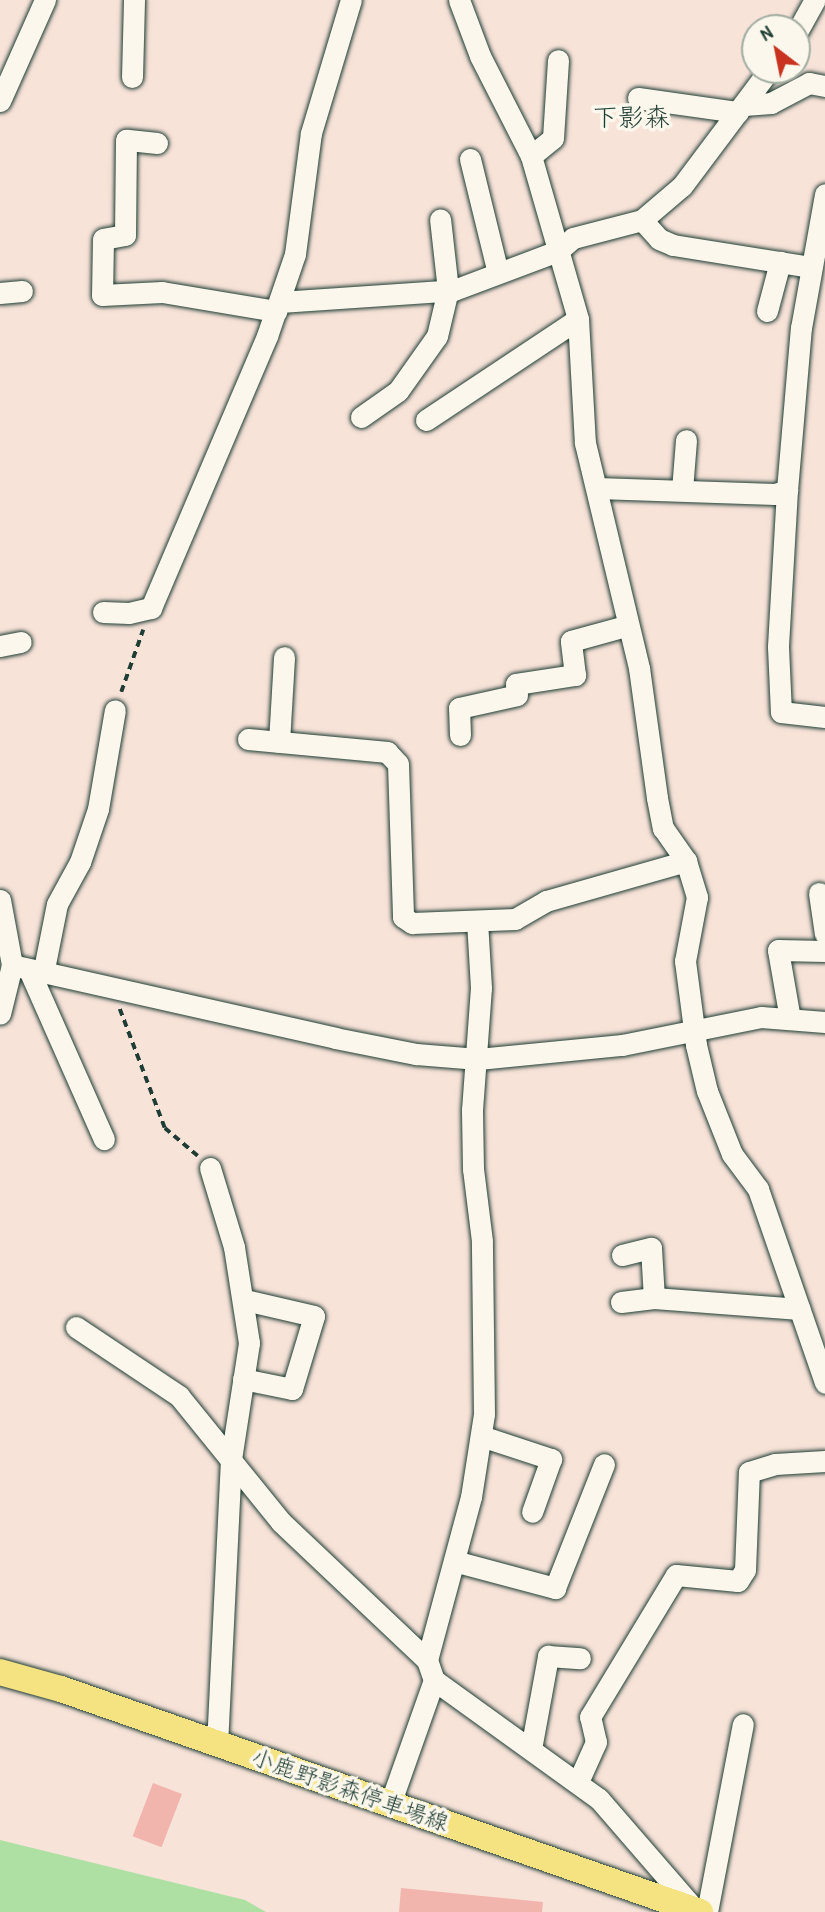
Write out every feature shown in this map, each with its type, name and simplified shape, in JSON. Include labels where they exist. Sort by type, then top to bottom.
[{"type":"main road","name":"小鹿野影森停車場線","points":[[0,1672],[390,1804],[658,1905],[701,1912]]},
{"type":"street","points":[[0,101],[45,0]]},
{"type":"street","points":[[132,77],[134,0]]},
{"type":"street","points":[[103,612],[129,613],[151,608],[278,306],[305,202],[306,160],[351,0]]},
{"type":"street","points":[[459,0],[480,57],[531,156],[578,319],[585,443],[650,727],[663,828],[686,861],[697,897],[685,961],[694,1030],[718,1125],[732,1154],[758,1189],[825,1383]]},
{"type":"street","points":[[531,156],[553,138],[558,60]]},
{"type":"street","points":[[638,98],[741,109],[771,103],[808,83],[825,86]]},
{"type":"street","points":[[157,143],[126,140],[125,234],[103,239],[102,295],[162,292],[278,306],[448,290],[558,251],[573,238],[642,220],[682,186],[759,84]]},
{"type":"street","points":[[470,159],[498,272]]},
{"type":"street","points":[[825,194],[801,328],[787,490],[778,647],[781,712],[825,717]]},
{"type":"street","points":[[360,417],[398,391],[418,368],[437,336],[448,290],[440,219]]},
{"type":"street","points":[[642,220],[659,239],[673,245],[811,267]]},
{"type":"street","points":[[767,311],[780,262]]},
{"type":"street","points":[[0,293],[22,291]]},
{"type":"street","points":[[426,420],[578,319]]},
{"type":"street","points":[[682,491],[686,440]]},
{"type":"street","points":[[597,488],[775,494],[787,490]]},
{"type":"street","points":[[460,735],[459,708],[517,695],[516,684],[575,675],[571,641],[626,626]]},
{"type":"street","points":[[0,646],[21,642]]},
{"type":"street","points":[[279,742],[284,657]]},
{"type":"street","points":[[0,1014],[28,970],[57,904],[80,862],[99,809],[115,710]]},
{"type":"street","points":[[248,739],[387,752],[398,764],[403,917],[412,923],[515,919],[546,901],[686,861]]},
{"type":"street","points":[[820,893],[825,934]]},
{"type":"street","points":[[0,900],[28,970],[104,1139]]},
{"type":"street","points":[[390,1804],[431,1670],[471,1497],[481,1437],[482,1241],[473,1170],[472,1110],[478,1059],[477,921]]},
{"type":"street","points":[[790,1019],[778,950],[825,951]]},
{"type":"street","points":[[28,970],[416,1054],[478,1059],[622,1045],[761,1017],[825,1022]]},
{"type":"street","points":[[210,1168],[245,1300],[249,1343],[231,1459],[217,1745]]},
{"type":"street","points":[[622,1255],[651,1248],[654,1298]]},
{"type":"street","points":[[621,1302],[654,1298],[800,1309]]},
{"type":"street","points":[[243,1379],[292,1390],[314,1316],[245,1300]]},
{"type":"street","points":[[76,1327],[179,1396],[281,1521],[431,1670],[531,1749],[579,1782],[701,1912]]},
{"type":"street","points":[[481,1437],[551,1459],[532,1511]]},
{"type":"street","points":[[579,1782],[596,1742],[590,1717],[676,1575],[738,1581],[745,1570],[749,1472],[775,1464],[825,1461]]},
{"type":"street","points":[[454,1562],[555,1588],[604,1464]]},
{"type":"street","points":[[531,1749],[548,1656],[580,1658]]},
{"type":"street","points":[[701,1912],[743,1724]]},
{"type":"path","points":[[115,710],[151,608]]},
{"type":"path","points":[[113,990],[165,1128],[210,1168]]},
{"type":"green space","points":[[0,1840],[245,1900],[266,1912],[0,1912]]},
{"type":"building","points":[[153,1783],[182,1794],[162,1847],[133,1836]]},
{"type":"building","points":[[401,1888],[543,1902],[542,1912],[399,1912]]},
{"type":"district","name":"下影森","points":[[631,117]]}]
